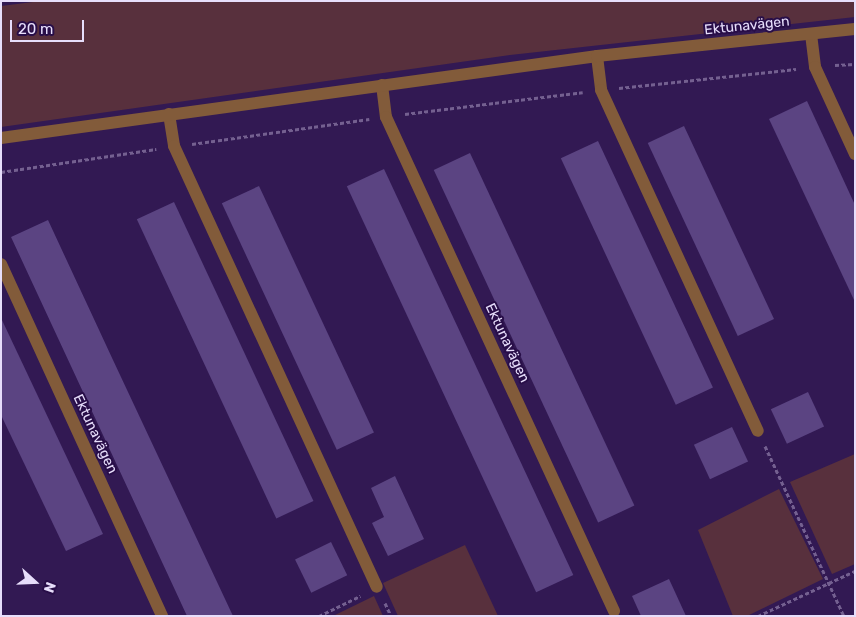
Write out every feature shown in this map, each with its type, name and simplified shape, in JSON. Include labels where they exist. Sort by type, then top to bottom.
[{"type":"street","name":"Ektunavägen","points":[[1,138],[597,56],[855,29]]},
{"type":"street","points":[[811,34],[815,66],[855,154]]},
{"type":"street","points":[[597,56],[601,90],[758,432]]},
{"type":"street","name":"Ektunavägen","points":[[382,85],[386,116],[614,611]]},
{"type":"street","points":[[169,114],[174,146],[377,587]]},
{"type":"street","name":"Ektunavägen","points":[[1,264],[162,616]]},
{"type":"path","points":[[1,172],[386,116],[815,66],[855,64]]},
{"type":"path","points":[[758,432],[844,616]]},
{"type":"path","points":[[758,616],[855,571]]},
{"type":"path","points":[[318,616],[377,587]]},
{"type":"shaded area","points":[[41,1],[855,1],[855,17],[510,55],[1,127],[1,6]]},
{"type":"shaded area","points":[[855,454],[855,564],[832,574],[790,482]]},
{"type":"shaded area","points":[[779,489],[823,579],[747,616],[733,616],[698,530]]},
{"type":"shaded area","points":[[465,545],[498,616],[398,616],[383,583]]},
{"type":"shaded area","points":[[374,596],[383,616],[333,616]]},
{"type":"building","points":[[807,101],[855,205],[855,302],[769,119]]},
{"type":"building","points":[[684,126],[774,319],[738,336],[648,143]]},
{"type":"building","points":[[598,141],[713,388],[676,405],[561,158]]},
{"type":"building","points":[[470,153],[634,506],[598,522],[434,170]]},
{"type":"building","points":[[384,169],[573,575],[536,592],[347,186]]},
{"type":"building","points":[[259,186],[374,433],[337,450],[222,203]]},
{"type":"building","points":[[174,202],[313,501],[276,518],[137,219]]},
{"type":"building","points":[[48,220],[233,616],[187,616],[11,237]]},
{"type":"building","points":[[1,318],[103,534],[66,551],[1,415]]},
{"type":"building","points":[[808,392],[824,426],[787,444],[771,409]]},
{"type":"building","points":[[732,427],[748,461],[710,479],[694,445]]},
{"type":"building","points":[[395,476],[424,539],[388,556],[372,523],[384,517],[371,488]]},
{"type":"building","points":[[331,542],[347,575],[311,593],[295,560]]},
{"type":"building","points":[[669,579],[686,616],[641,616],[632,596]]}]
